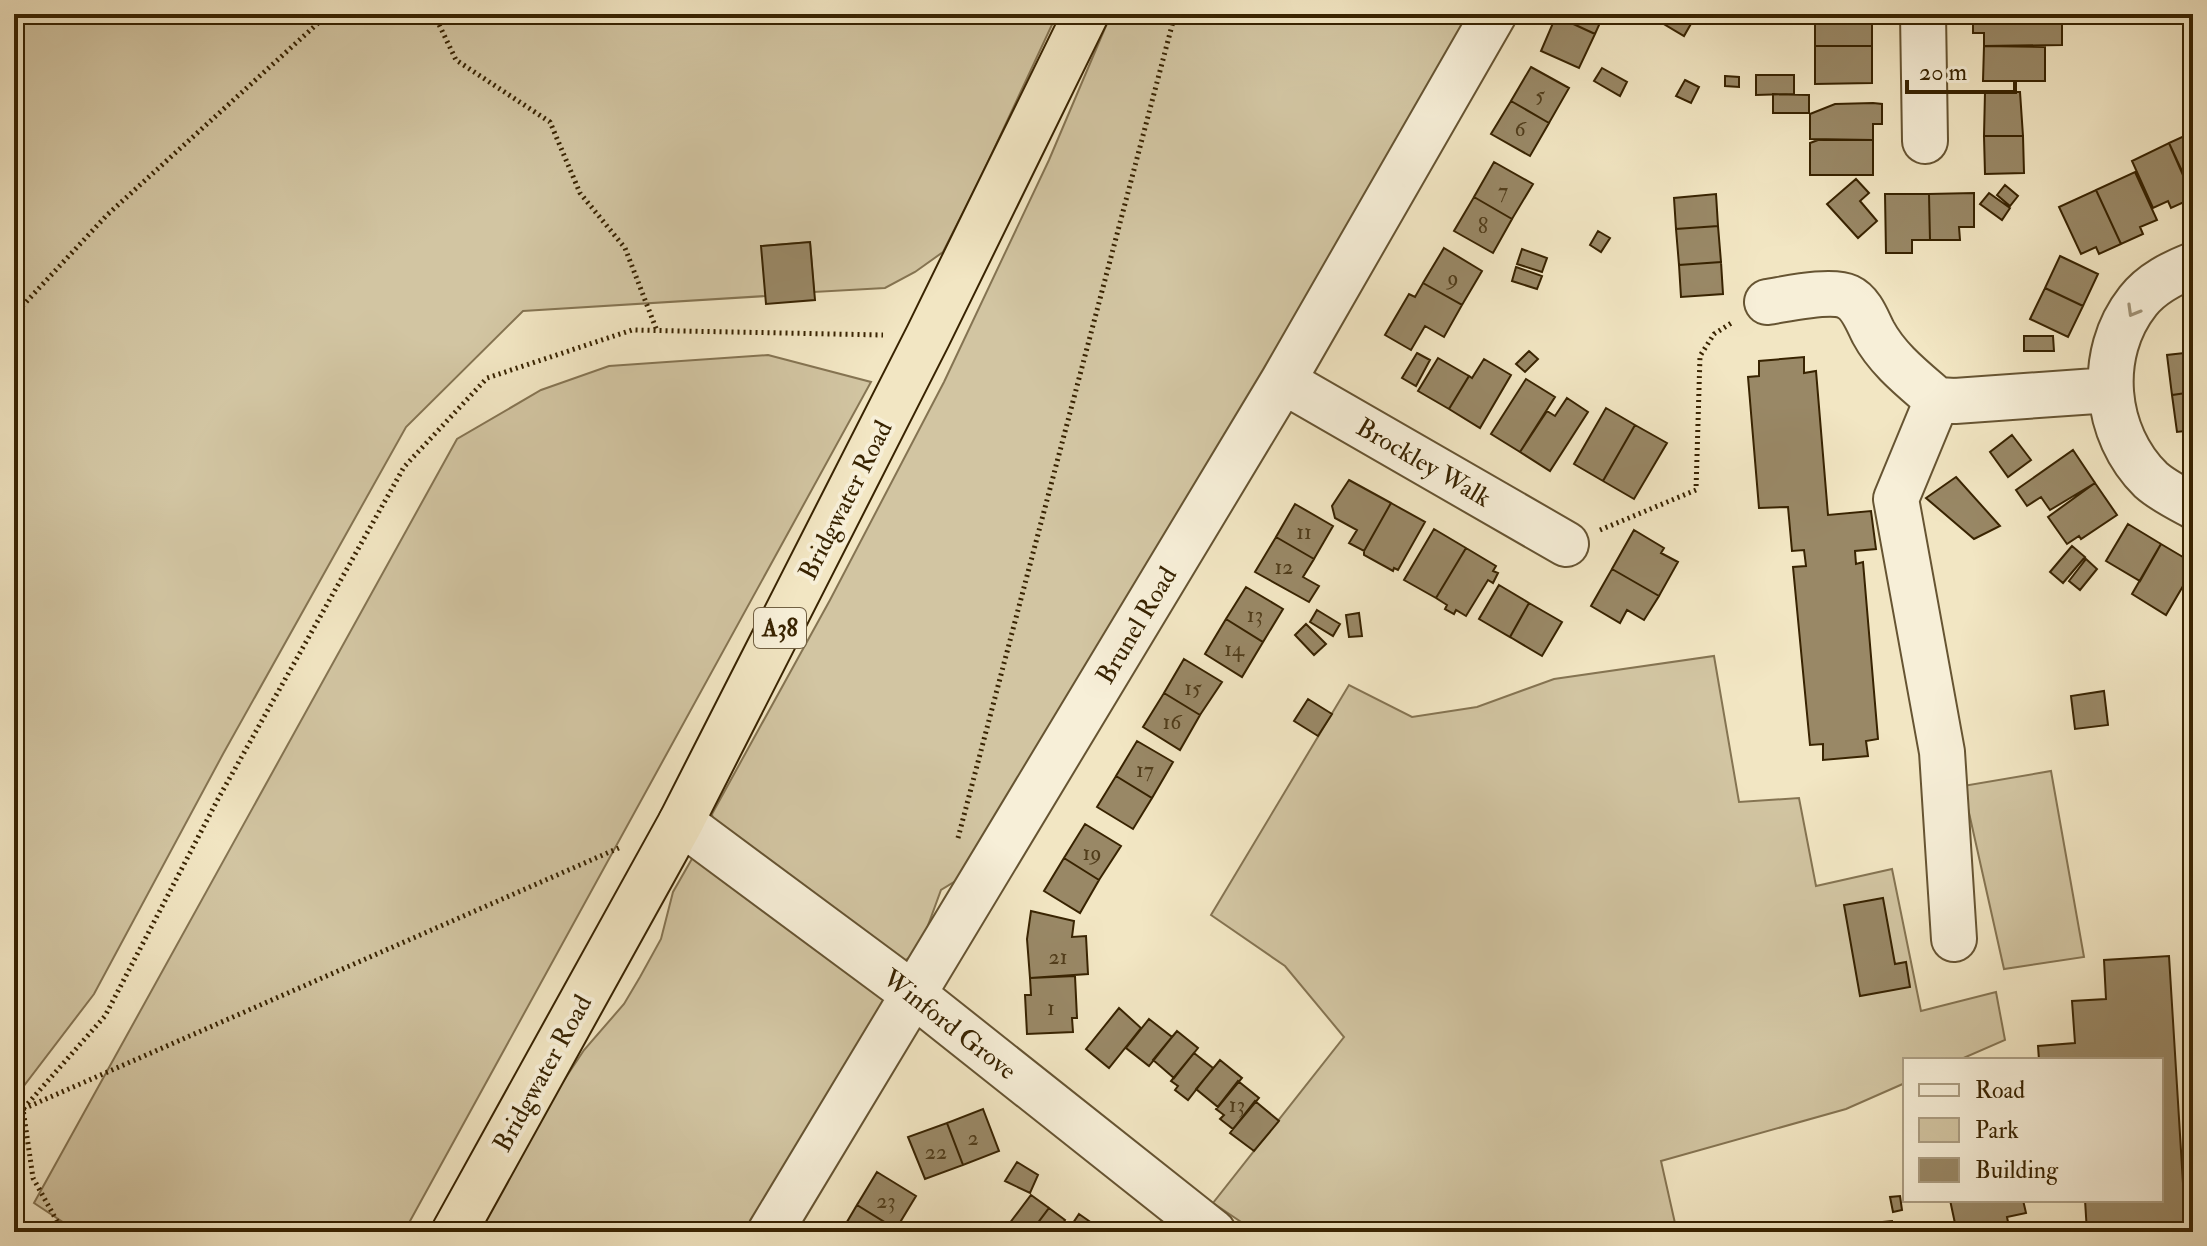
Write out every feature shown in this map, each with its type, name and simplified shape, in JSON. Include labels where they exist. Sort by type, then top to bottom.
[{"type":"highway","name":"Bridgwater Road","points":[[454,1232],[674,835],[928,336],[1086,14]]},
{"type":"street","name":"Brunel Road","points":[[770,1232],[1283,381],[1494,14]]},
{"type":"street","points":[[1923,14],[1925,141]]},
{"type":"street","points":[[2193,265],[2169,274],[2138,301],[2117,340],[2110,390],[2114,419],[2125,443],[2152,480],[2193,506]]},
{"type":"street","points":[[1767,302],[1835,294],[1850,297],[1862,310],[1892,359],[1937,400],[2110,390]]},
{"type":"street","name":"Brockley Walk","points":[[1283,381],[1566,544]]},
{"type":"street","points":[[1937,400],[1896,499],[1942,752],[1954,939]]},
{"type":"street","name":"Winford Grove","points":[[674,835],[913,994],[1167,1218],[1213,1232]]},
{"type":"path","points":[[14,315],[107,215],[328,14]]},
{"type":"path","points":[[434,14],[456,60],[550,122],[580,193],[625,248],[657,331]]},
{"type":"path","points":[[956,845],[1175,14]]},
{"type":"path","points":[[1566,544],[1696,490],[1700,356],[1714,334],[1735,321],[1762,316],[1767,302]]},
{"type":"path","points":[[63,1232],[33,1178],[23,1109],[105,1016],[218,799],[404,467],[487,378],[632,330],[928,336]]},
{"type":"path","points":[[14,1115],[639,839],[674,835]]},
{"type":"green space","points":[[14,14],[1057,14],[943,252],[915,272],[885,288],[814,292],[810,242],[762,246],[766,296],[523,311],[406,427],[223,754],[94,994],[23,1087],[14,1093]]},
{"type":"green space","points":[[1111,14],[1477,14],[967,874],[941,890],[923,939],[910,957],[900,964],[713,821],[712,814],[830,600],[944,382],[1049,160]]},
{"type":"green space","points":[[768,355],[871,382],[404,1232],[78,1232],[34,1203],[457,439],[541,390],[609,366]]},
{"type":"green space","points":[[1714,656],[1739,802],[1799,798],[1816,886],[1892,869],[1921,1011],[1996,992],[2005,1040],[1964,1058],[1903,1058],[1903,1084],[1846,1109],[1661,1161],[1677,1232],[1256,1232],[1213,1203],[1344,1037],[1285,966],[1211,915],[1349,685],[1412,717],[1477,707],[1554,679]]},
{"type":"green space","points":[[2051,771],[2084,957],[2004,969],[1963,786]]},
{"type":"green space","points":[[693,857],[889,1002],[755,1232],[475,1232],[537,1121],[584,1050],[624,1004],[640,977],[661,939],[673,892]]},
{"type":"building","points":[[1557,14],[1604,14],[1595,34]]},
{"type":"building","points":[[1647,14],[1680,14],[1692,22],[1684,36]]},
{"type":"building","points":[[1832,14],[1872,14],[1872,46],[1815,46],[1815,20],[1833,19]]},
{"type":"building","points":[[1973,14],[2022,14],[2022,24],[2062,24],[2062,45],[1984,46],[1984,33],[1973,33]]},
{"type":"building","points":[[1556,16],[1595,34],[1579,68],[1541,51]]},
{"type":"building","points":[[1815,46],[1872,46],[1872,83],[1815,84]]},
{"type":"building","points":[[1984,46],[2045,47],[2045,81],[1983,81]]},
{"type":"building","points":[[1531,67],[1569,88],[1549,123],[1511,101]]},
{"type":"building","points":[[1602,68],[1627,82],[1620,96],[1594,81]]},
{"type":"building","points":[[1756,75],[1794,75],[1794,94],[1756,95]]},
{"type":"building","points":[[1725,76],[1739,77],[1739,87],[1725,86]]},
{"type":"building","points":[[1685,80],[1699,87],[1691,103],[1676,96]]},
{"type":"building","points":[[1985,92],[2020,92],[2023,136],[1984,136]]},
{"type":"building","points":[[1773,94],[1809,95],[1809,113],[1773,113]]},
{"type":"building","points":[[1511,101],[1549,123],[1530,156],[1491,134]]},
{"type":"building","points":[[1835,104],[1882,104],[1882,124],[1873,124],[1873,140],[1810,139],[1810,114]]},
{"type":"building","points":[[2193,132],[2193,195],[2169,143]]},
{"type":"building","points":[[1984,136],[2023,136],[2024,173],[1985,174]]},
{"type":"building","points":[[1818,140],[1873,140],[1873,175],[1810,175],[1810,143]]},
{"type":"building","points":[[2169,143],[2193,198],[2171,208],[2168,201],[2153,208],[2132,161]]},
{"type":"building","points":[[1494,162],[1533,184],[1512,219],[1474,197]]},
{"type":"building","points":[[2135,172],[2157,220],[2140,227],[2143,234],[2121,244],[2096,190]]},
{"type":"building","points":[[1856,179],[1869,193],[1860,201],[1877,221],[1858,238],[1827,204]]},
{"type":"building","points":[[2005,185],[2018,196],[2010,206],[1997,195]]},
{"type":"building","points":[[2096,190],[2121,244],[2099,254],[2096,247],[2081,254],[2059,207]]},
{"type":"building","points":[[1974,193],[1974,227],[1959,227],[1960,240],[1930,240],[1929,194]]},
{"type":"building","points":[[1989,193],[2010,208],[2002,220],[1980,204]]},
{"type":"building","points":[[1716,194],[1718,226],[1676,229],[1674,198]]},
{"type":"building","points":[[1885,194],[1929,194],[1930,240],[1912,240],[1912,253],[1886,253]]},
{"type":"building","points":[[1474,197],[1512,219],[1493,253],[1454,231]]},
{"type":"building","points":[[1718,226],[1721,262],[1679,265],[1676,229]]},
{"type":"building","points":[[1598,231],[1610,238],[1601,252],[1590,245]]},
{"type":"building","points":[[810,242],[815,300],[766,304],[761,246]]},
{"type":"building","points":[[1444,248],[1482,271],[1462,305],[1423,283]]},
{"type":"building","points":[[1522,249],[1547,258],[1542,272],[1517,264]]},
{"type":"building","points":[[2060,256],[2098,274],[2083,306],[2045,288]]},
{"type":"building","points":[[1721,262],[1723,294],[1681,297],[1679,265]]},
{"type":"building","points":[[1516,267],[1542,276],[1537,289],[1512,281]]},
{"type":"building","points":[[1423,283],[1462,305],[1444,337],[1425,326],[1411,350],[1385,335],[1409,294],[1415,297]]},
{"type":"building","points":[[2045,288],[2083,306],[2068,337],[2030,319]]},
{"type":"building","points":[[2024,336],[2053,336],[2054,351],[2024,351]]},
{"type":"building","points":[[1529,351],[1538,359],[1525,372],[1516,364]]},
{"type":"building","points":[[2193,352],[2193,392],[2172,395],[2167,355]]},
{"type":"building","points":[[1417,353],[1430,360],[1416,386],[1402,378]]},
{"type":"building","points":[[1804,357],[1804,373],[1816,371],[1828,515],[1871,511],[1876,549],[1855,551],[1856,564],[1863,562],[1878,739],[1866,741],[1868,756],[1823,760],[1823,744],[1810,745],[1793,567],[1806,566],[1804,550],[1792,551],[1788,507],[1759,508],[1748,377],[1759,376],[1759,361]]},
{"type":"building","points":[[1438,358],[1469,376],[1449,409],[1418,391]]},
{"type":"building","points":[[1484,359],[1511,375],[1480,428],[1449,409],[1469,376],[1472,378]]},
{"type":"building","points":[[1526,379],[1555,397],[1520,452],[1491,434]]},
{"type":"building","points":[[2193,392],[2193,430],[2177,432],[2172,395]]},
{"type":"building","points":[[1567,398],[1588,412],[1550,471],[1520,452],[1547,411],[1555,416]]},
{"type":"building","points":[[1606,408],[1635,425],[1603,481],[1574,464]]},
{"type":"building","points":[[1635,425],[1667,443],[1634,499],[1603,481]]},
{"type":"building","points":[[2012,435],[2031,460],[2008,477],[1990,452]]},
{"type":"building","points":[[2073,450],[2095,483],[2050,510],[2041,497],[2027,506],[2016,490]]},
{"type":"building","points":[[1956,477],[2000,526],[1974,539],[1926,498]]},
{"type":"building","points":[[1349,480],[1391,503],[1364,551],[1349,543],[1357,530],[1335,518],[1332,506]]},
{"type":"building","points":[[2095,483],[2117,515],[2081,539],[2079,536],[2067,544],[2048,517]]},
{"type":"building","points":[[1391,503],[1425,522],[1398,570],[1394,568],[1393,571],[1364,555]]},
{"type":"building","points":[[1295,504],[1333,526],[1314,559],[1276,537]]},
{"type":"building","points":[[2128,524],[2161,544],[2140,581],[2106,561]]},
{"type":"building","points":[[1434,529],[1466,548],[1436,598],[1404,580]]},
{"type":"building","points":[[1634,530],[1664,548],[1661,553],[1678,562],[1659,596],[1612,569]]},
{"type":"building","points":[[1276,537],[1314,559],[1303,577],[1319,586],[1309,602],[1255,572]]},
{"type":"building","points":[[2161,544],[2193,563],[2193,569],[2166,615],[2132,594]]},
{"type":"building","points":[[2072,546],[2085,557],[2063,583],[2050,572]]},
{"type":"building","points":[[1466,548],[1496,566],[1493,571],[1498,573],[1493,583],[1488,580],[1466,616],[1456,610],[1454,614],[1445,609],[1447,605],[1436,598]]},
{"type":"building","points":[[2086,559],[2097,569],[2080,590],[2069,581]]},
{"type":"building","points":[[1612,569],[1659,596],[1644,620],[1627,610],[1620,623],[1591,606]]},
{"type":"building","points":[[1499,585],[1529,603],[1510,637],[1479,619]]},
{"type":"building","points":[[1246,587],[1283,609],[1263,642],[1226,619]]},
{"type":"building","points":[[1529,603],[1562,622],[1542,656],[1510,637]]},
{"type":"building","points":[[1317,610],[1340,624],[1333,636],[1310,622]]},
{"type":"building","points":[[1359,613],[1362,636],[1349,637],[1346,615]]},
{"type":"building","points":[[1226,619],[1263,642],[1242,677],[1205,654]]},
{"type":"building","points":[[1306,624],[1326,644],[1314,655],[1295,635]]},
{"type":"building","points":[[1184,659],[1222,682],[1200,715],[1164,693]]},
{"type":"building","points":[[2104,691],[2108,725],[2075,729],[2071,696]]},
{"type":"building","points":[[1164,693],[1200,715],[1180,750],[1143,727]]},
{"type":"building","points":[[1308,699],[1332,714],[1318,736],[1294,721]]},
{"type":"building","points":[[1137,741],[1173,762],[1152,798],[1116,776]]},
{"type":"building","points":[[1116,776],[1152,798],[1133,829],[1097,807]]},
{"type":"building","points":[[1085,824],[1121,846],[1099,880],[1064,858]]},
{"type":"building","points":[[1064,858],[1099,880],[1080,913],[1044,891]]},
{"type":"building","points":[[1883,898],[1895,964],[1906,962],[1910,987],[1860,996],[1844,905]]},
{"type":"building","points":[[1031,911],[1074,921],[1072,937],[1086,936],[1088,974],[1030,978],[1027,939]]},
{"type":"building","points":[[2169,956],[2186,1232],[2087,1232],[2085,1202],[2163,1202],[2163,1058],[2039,1058],[2038,1046],[2075,1043],[2072,1001],[2106,999],[2104,960]]},
{"type":"building","points":[[1075,976],[1077,1018],[1072,1018],[1073,1032],[1027,1034],[1025,995],[1031,995],[1030,978]]},
{"type":"building","points":[[1119,1008],[1141,1028],[1109,1068],[1086,1049]]},
{"type":"building","points":[[1149,1019],[1172,1037],[1149,1066],[1126,1048]]},
{"type":"building","points":[[1177,1031],[1198,1048],[1174,1078],[1153,1060]]},
{"type":"building","points":[[1194,1053],[1213,1068],[1188,1100],[1175,1090],[1178,1086],[1171,1081]]},
{"type":"building","points":[[1220,1060],[1242,1078],[1218,1107],[1196,1089]]},
{"type":"building","points":[[1238,1081],[1259,1098],[1233,1129],[1220,1119],[1224,1115],[1216,1109]]},
{"type":"building","points":[[1255,1101],[1279,1121],[1254,1151],[1230,1133]]},
{"type":"building","points":[[983,1109],[999,1151],[963,1165],[947,1123]]},
{"type":"building","points":[[947,1123],[963,1165],[925,1179],[908,1137]]},
{"type":"building","points":[[1017,1162],[1038,1175],[1030,1193],[1005,1181]]},
{"type":"building","points":[[877,1172],[916,1196],[896,1229],[857,1205]]},
{"type":"building","points":[[1031,1195],[1049,1208],[1031,1232],[1003,1232]]},
{"type":"building","points":[[1900,1196],[1902,1210],[1893,1212],[1890,1197]]},
{"type":"building","points":[[1950,1202],[2023,1202],[2026,1213],[2007,1217],[2010,1232],[1963,1232],[1962,1227],[1956,1228]]},
{"type":"building","points":[[857,1205],[896,1229],[894,1232],[841,1232]]},
{"type":"building","points":[[1049,1208],[1065,1220],[1057,1232],[1031,1232]]},
{"type":"building","points":[[1079,1214],[1099,1228],[1096,1232],[1067,1232]]},
{"type":"building","points":[[1892,1221],[1893,1232],[1852,1232],[1851,1225]]}]
